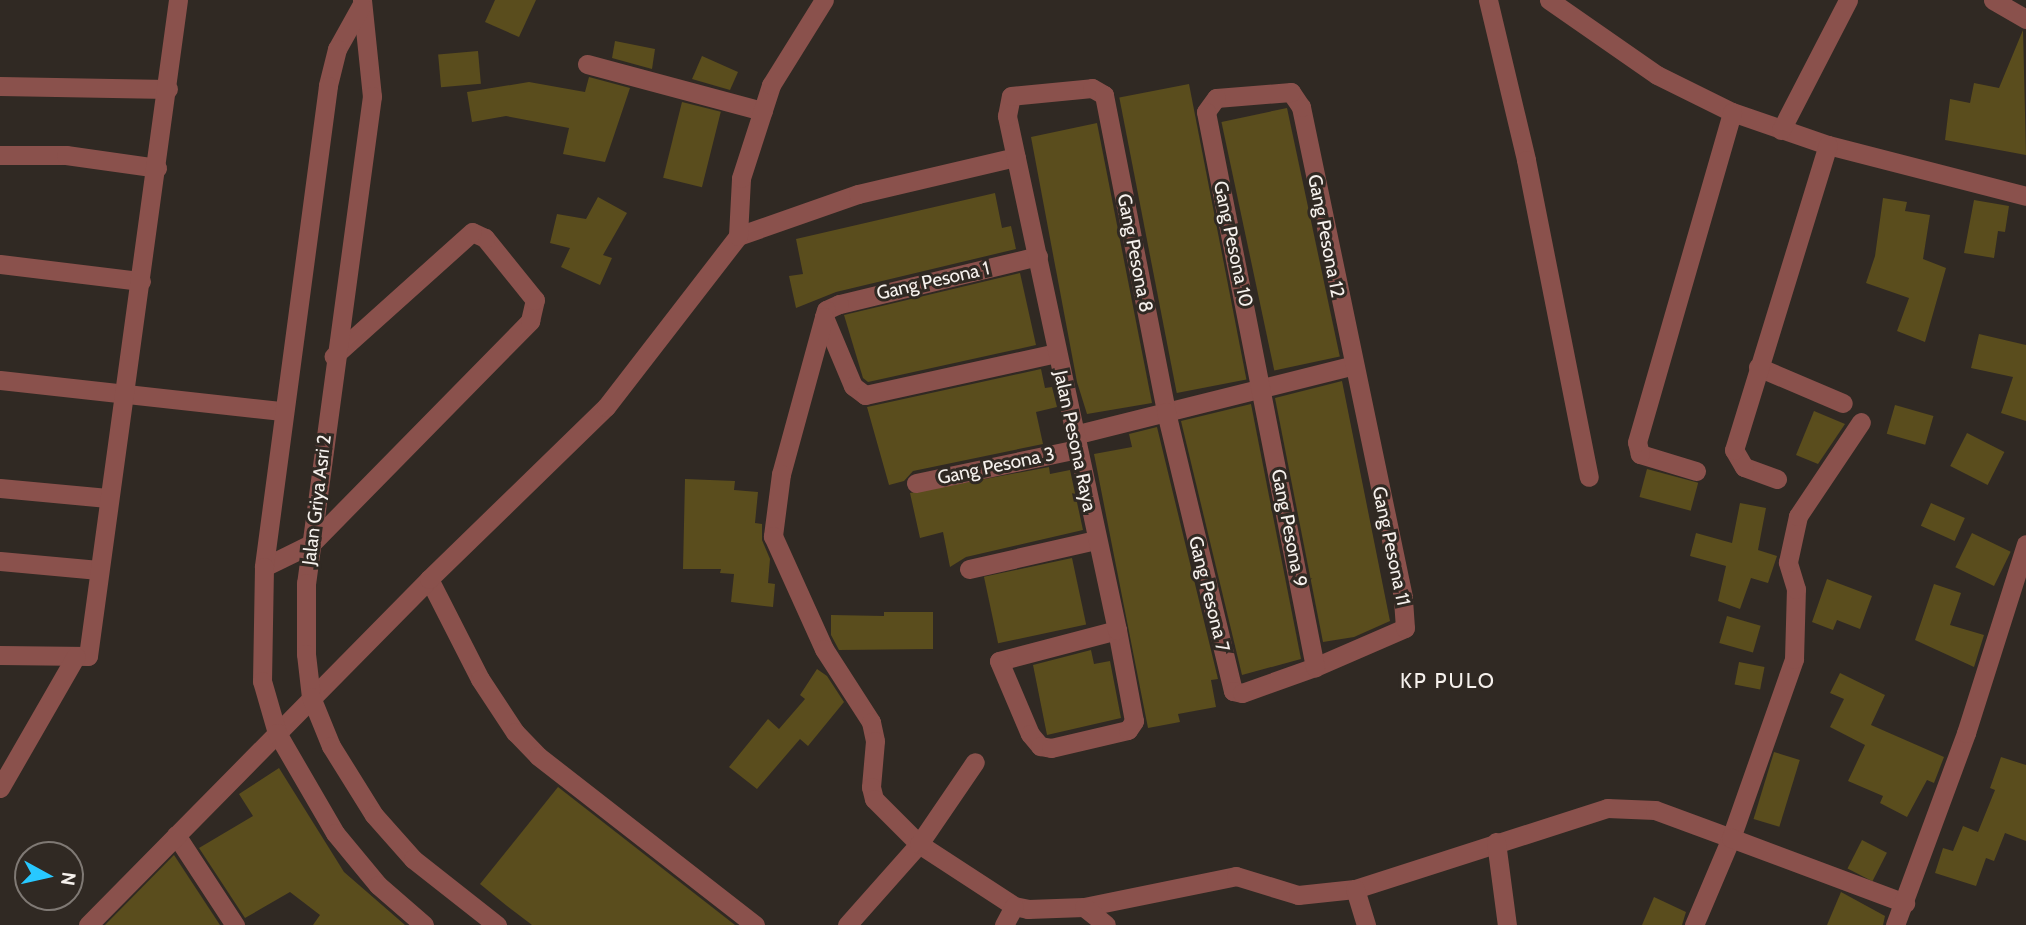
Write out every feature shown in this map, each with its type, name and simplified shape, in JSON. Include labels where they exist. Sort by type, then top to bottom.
[{"type":"street","points":[[0,655],[88,656],[178,0]]},
{"type":"street","points":[[738,236],[738,189],[776,73],[824,0]]},
{"type":"street","points":[[1488,0],[1526,160],[1589,477]]},
{"type":"street","points":[[1549,0],[1657,75],[1732,112],[1828,145],[2026,196]]},
{"type":"street","points":[[1781,130],[1848,0]]},
{"type":"street","points":[[1993,0],[2026,19]]},
{"type":"street","name":"Jalan Griya Asri 2","points":[[362,3],[372,96],[307,546],[306,654],[309,699],[331,746],[374,815],[413,859],[496,925]]},
{"type":"street","name":"Jalan Griya Asri 2","points":[[362,3],[331,67],[282,411],[267,566],[262,681],[279,731],[335,833],[378,885],[424,925]]},
{"type":"street","points":[[587,64],[763,111]]},
{"type":"street","points":[[0,86],[167,89]]},
{"type":"street","name":"Jalan Pesona Raya","points":[[1104,95],[1092,88],[1011,96],[1007,116],[1117,630],[1133,724],[1128,730],[1044,747],[1030,734],[999,667],[1004,657],[1117,630]]},
{"type":"street","name":"Gang Pesona 10","points":[[1263,389],[1206,112],[1212,100],[1287,92],[1296,96],[1301,107]]},
{"type":"street","name":"Gang Pesona 8","points":[[1104,95],[1166,412]]},
{"type":"street","name":"Gang Pesona 12","points":[[1301,107],[1351,366]]},
{"type":"street","points":[[1696,471],[1640,454],[1637,442],[1732,112]]},
{"type":"street","points":[[1777,479],[1744,467],[1734,455],[1758,367],[1828,145]]},
{"type":"street","points":[[0,155],[66,155],[157,168]]},
{"type":"street","points":[[88,925],[429,579],[606,407],[738,236],[858,194],[1016,157]]},
{"type":"street","points":[[267,566],[307,546],[530,321],[535,300],[485,238],[472,232],[334,356]]},
{"type":"street","name":"Gang Pesona 1","points":[[826,312],[1038,256]]},
{"type":"street","points":[[0,264],[141,281]]},
{"type":"street","points":[[826,312],[853,386],[865,395],[1056,353]]},
{"type":"street","points":[[826,312],[781,474],[774,536],[820,641],[871,722],[875,741],[872,796],[919,844],[1014,906],[1038,910],[1084,907],[1236,876],[1298,895],[1355,889],[1607,808],[1631,806],[1731,838],[1905,903]]},
{"type":"street","name":"Gang Pesona 3","points":[[916,483],[1075,442],[1166,412],[1351,366]]},
{"type":"street","name":"Gang Pesona 11","points":[[1315,667],[1399,634],[1406,624],[1351,366]]},
{"type":"street","points":[[1758,367],[1843,403]]},
{"type":"street","points":[[0,380],[282,411]]},
{"type":"street","name":"Gang Pesona 9","points":[[1263,389],[1315,667]]},
{"type":"street","name":"Gang Pesona 7","points":[[1166,412],[1233,691],[1242,693],[1315,667]]},
{"type":"street","points":[[1694,925],[1731,838],[1794,659],[1796,589],[1788,562],[1798,516],[1861,422]]},
{"type":"street","points":[[0,488],[108,498]]},
{"type":"street","points":[[969,569],[1096,540]]},
{"type":"street","points":[[1895,925],[1905,903],[2026,544]]},
{"type":"street","points":[[0,561],[99,570]]},
{"type":"street","points":[[429,579],[480,679],[515,732],[538,756],[755,925]]},
{"type":"street","points":[[0,788],[6,770],[76,656]]},
{"type":"street","points":[[847,925],[919,844],[975,762]]},
{"type":"street","points":[[176,835],[235,925]]},
{"type":"street","points":[[1496,842],[1507,925]]},
{"type":"street","points":[[1355,889],[1366,925]]},
{"type":"street","points":[[1004,925],[1014,906]]},
{"type":"street","points":[[1084,907],[1106,925]]},
{"type":"building","points":[[495,0],[536,0],[519,37],[485,22]]},
{"type":"building","points":[[2023,30],[2026,155],[1945,140],[1950,99],[1970,103],[1974,83],[1999,88]]},
{"type":"building","points":[[615,41],[655,49],[652,69],[612,58]]},
{"type":"building","points":[[478,51],[481,84],[441,87],[438,54]]},
{"type":"building","points":[[702,56],[738,72],[730,90],[692,79]]},
{"type":"building","points":[[589,77],[630,88],[605,162],[563,154],[569,128],[506,116],[472,122],[467,92],[529,82],[585,92]]},
{"type":"building","points":[[1189,84],[1246,379],[1177,393],[1119,98]]},
{"type":"building","points":[[682,102],[721,112],[702,187],[663,178]]},
{"type":"building","points":[[1287,108],[1340,356],[1274,370],[1221,122]]},
{"type":"building","points":[[1097,123],[1152,403],[1087,414],[1077,382],[1031,137]]},
{"type":"building","points":[[995,193],[1002,228],[1011,226],[1016,249],[836,292],[796,308],[789,276],[803,274],[796,239]]},
{"type":"building","points":[[598,197],[627,213],[603,255],[612,258],[600,285],[561,267],[570,248],[550,243],[557,214],[586,219]]},
{"type":"building","points":[[1883,198],[1907,202],[1905,211],[1930,215],[1923,259],[1946,268],[1925,342],[1897,331],[1909,298],[1866,283],[1875,256]]},
{"type":"building","points":[[1974,200],[2009,206],[2005,232],[1998,231],[1994,258],[1964,253]]},
{"type":"building","points":[[1020,273],[1036,345],[868,382],[863,378],[844,315]]},
{"type":"building","points":[[1979,334],[2026,345],[2026,421],[2001,413],[2013,377],[1971,368]]},
{"type":"building","points":[[1041,369],[1045,388],[1052,387],[1057,407],[1036,412],[1043,444],[913,471],[904,481],[889,485],[867,407]]},
{"type":"building","points":[[1342,381],[1390,621],[1354,637],[1323,642],[1275,398]]},
{"type":"building","points":[[1251,404],[1301,659],[1242,675],[1181,421]]},
{"type":"building","points":[[1895,405],[1933,416],[1925,445],[1887,434]]},
{"type":"building","points":[[1814,411],[1845,424],[1818,464],[1796,455]]},
{"type":"building","points":[[1157,427],[1218,679],[1211,680],[1216,707],[1178,714],[1180,722],[1148,728],[1094,454],[1132,447],[1129,434]]},
{"type":"building","points":[[1967,433],[2004,452],[1988,485],[1950,466]]},
{"type":"building","points":[[1049,467],[1050,474],[1070,470],[1083,530],[966,557],[950,567],[943,532],[920,538],[910,493]]},
{"type":"building","points":[[1647,469],[1698,483],[1691,511],[1639,497]]},
{"type":"building","points":[[685,479],[735,481],[734,490],[758,492],[755,523],[762,524],[762,540],[770,559],[768,583],[775,584],[773,607],[731,602],[734,574],[720,573],[721,569],[683,569]]},
{"type":"building","points":[[1740,503],[1766,508],[1758,550],[1777,556],[1768,583],[1751,578],[1740,609],[1718,601],[1726,566],[1690,556],[1696,533],[1732,543]]},
{"type":"building","points":[[1931,503],[1965,518],[1955,541],[1921,526]]},
{"type":"building","points":[[1972,533],[2011,552],[1994,586],[1955,567]]},
{"type":"building","points":[[1072,558],[1086,625],[998,643],[984,577]]},
{"type":"building","points":[[1827,579],[1872,596],[1860,629],[1837,620],[1833,630],[1812,622]]},
{"type":"building","points":[[1934,584],[1961,593],[1950,625],[1984,635],[1974,667],[1915,640]]},
{"type":"building","points":[[884,612],[933,612],[933,649],[839,650],[831,635],[831,615],[884,616]]},
{"type":"building","points":[[1727,616],[1761,626],[1753,653],[1719,643]]},
{"type":"building","points":[[1091,650],[1094,664],[1110,661],[1121,718],[1047,735],[1033,665]]},
{"type":"building","points":[[1739,662],[1765,667],[1760,690],[1735,685]]},
{"type":"building","points":[[817,669],[827,676],[844,702],[808,746],[800,739],[757,789],[729,767],[768,719],[779,729],[805,699],[800,695]]},
{"type":"building","points":[[1840,673],[1885,695],[1871,725],[1944,757],[1934,783],[1927,780],[1907,817],[1880,803],[1883,796],[1848,781],[1865,745],[1830,727],[1844,699],[1830,693]]},
{"type":"building","points":[[1774,752],[1800,760],[1779,827],[1754,819]]},
{"type":"building","points":[[2001,757],[2026,765],[2026,841],[2005,833],[1994,861],[1986,858],[1976,886],[1935,873],[1943,848],[1953,851],[1963,826],[1978,832],[1995,790],[1990,788]]},
{"type":"building","points":[[279,768],[344,872],[405,925],[313,925],[320,915],[290,892],[245,918],[199,848],[253,816],[239,794]]},
{"type":"building","points":[[558,787],[735,925],[532,925],[507,906],[480,884]]},
{"type":"building","points":[[1862,840],[1887,853],[1872,881],[1847,869]]},
{"type":"building","points":[[174,855],[220,925],[105,925]]},
{"type":"building","points":[[1841,892],[1885,916],[1883,925],[1827,925]]},
{"type":"building","points":[[1654,897],[1686,912],[1682,925],[1642,925]]},
{"type":"district","name":"KP PULO","points":[[1448,681]]}]
